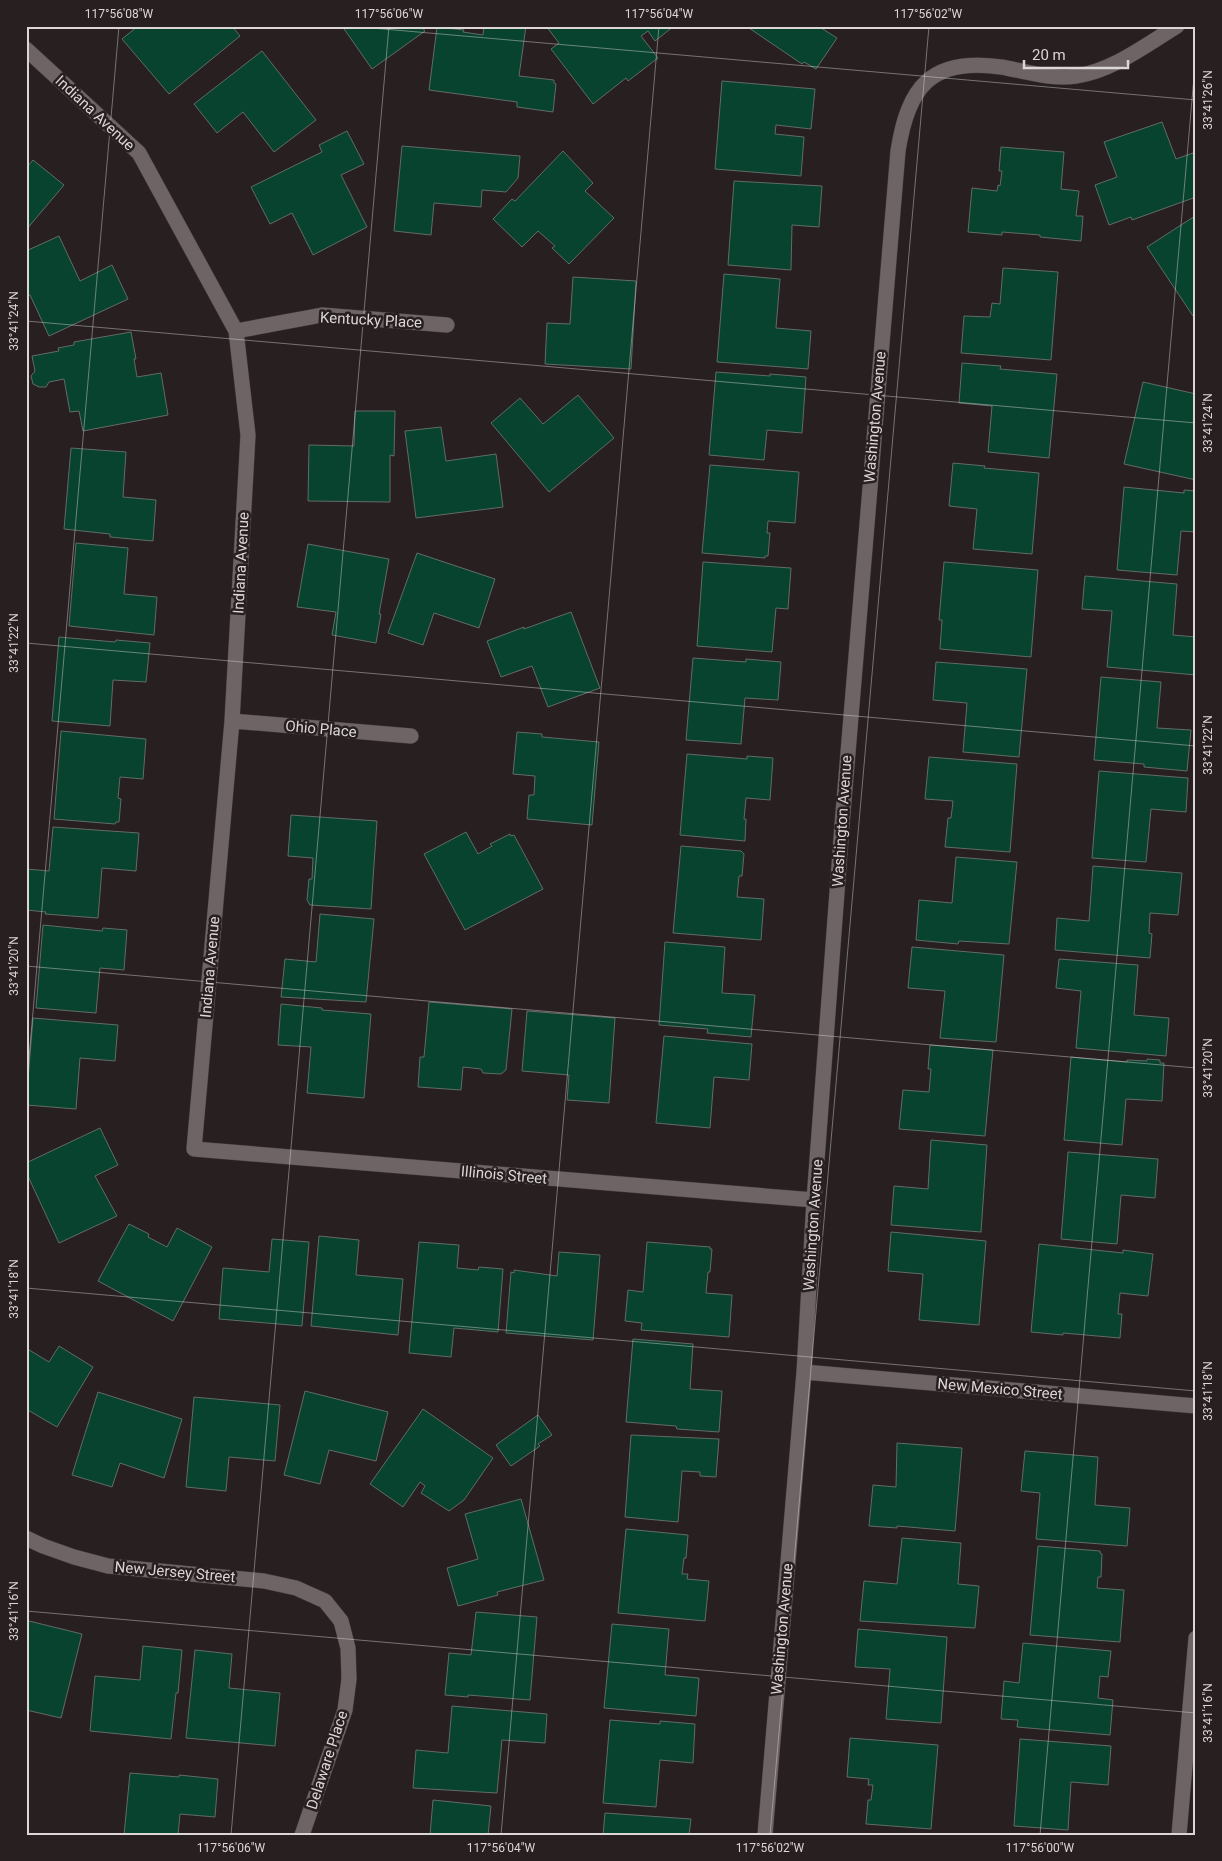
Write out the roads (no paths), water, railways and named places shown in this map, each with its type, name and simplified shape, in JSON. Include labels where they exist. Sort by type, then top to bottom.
[{"type":"street","name":"Washington Avenue","points":[[765,1835],[804,1372],[814,1200],[842,815],[893,201],[898,151],[906,112],[914,95],[927,80],[942,71],[961,66],[980,66],[999,67],[1039,75],[1076,76],[1110,65],[1177,26]]},
{"type":"street","name":"Indiana Avenue","points":[[26,49],[139,153],[236,331],[248,435],[232,721],[194,1150]]},
{"type":"street","name":"Kentucky Place","points":[[236,331],[322,315],[448,325]]},
{"type":"street","name":"Ohio Place","points":[[232,721],[411,736]]},
{"type":"street","name":"Illinois Street","points":[[194,1150],[814,1200]]},
{"type":"street","name":"New Mexico Street","points":[[804,1372],[1196,1406]]},
{"type":"street","name":"New Jersey Street","points":[[26,1538],[74,1557],[108,1566],[264,1581],[296,1588],[325,1601]]},
{"type":"street","name":"Delaware Place","points":[[302,1835],[345,1710],[349,1679],[348,1648],[341,1621],[325,1601]]},
{"type":"street","points":[[1179,1835],[1196,1638]]}]
